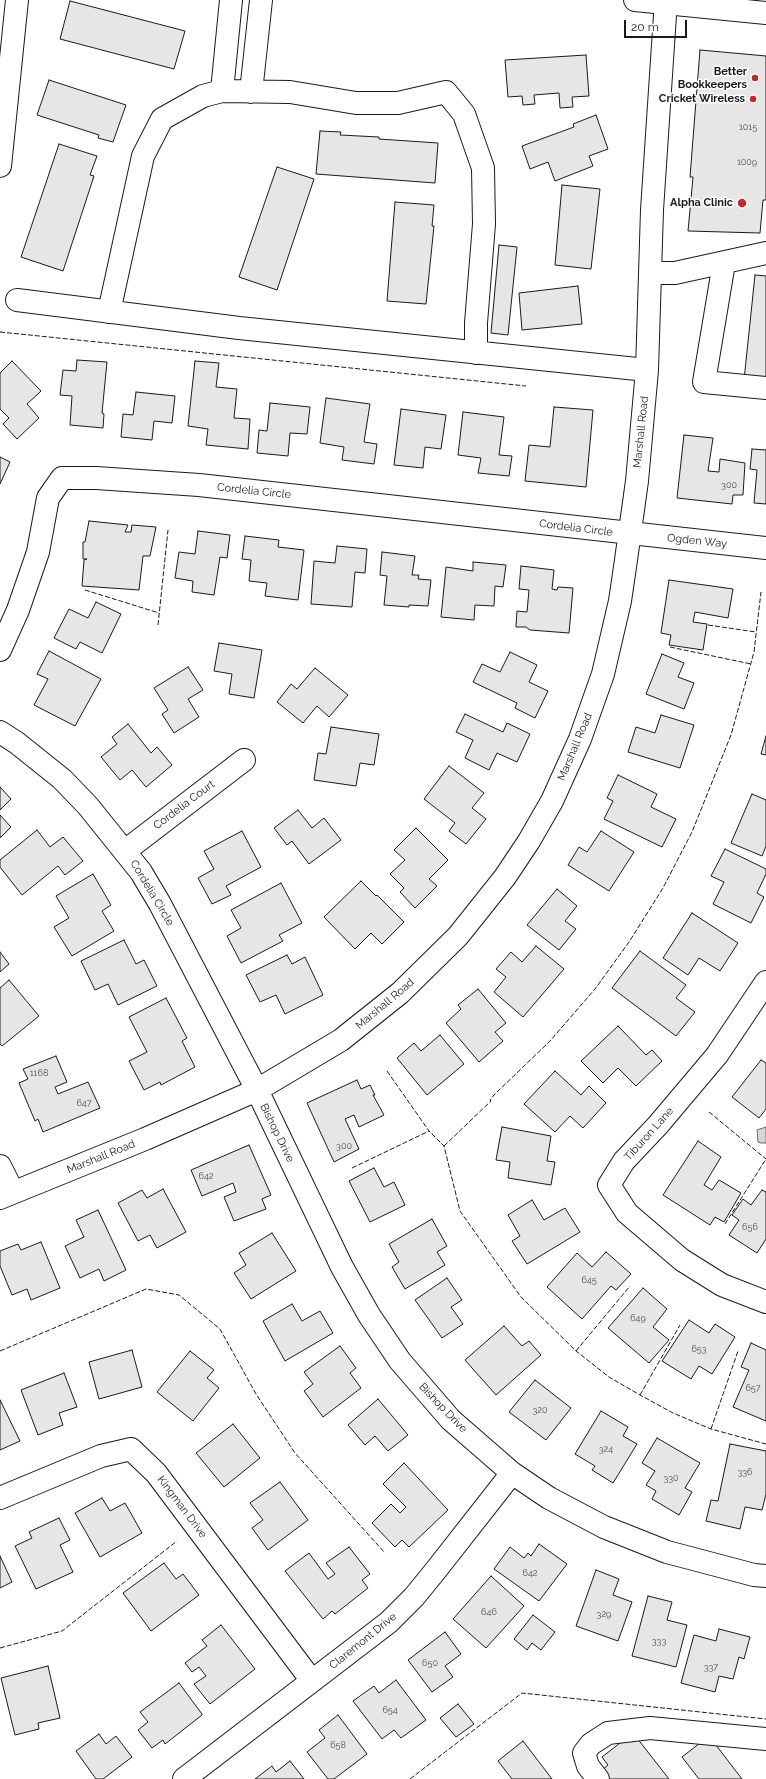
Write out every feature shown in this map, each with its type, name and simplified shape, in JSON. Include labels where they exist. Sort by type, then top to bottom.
[{"type":"street","points":[[0,166],[17,0]]},
{"type":"street","points":[[222,91],[231,0]]},
{"type":"street","points":[[251,92],[261,0]]},
{"type":"street","points":[[635,0],[766,13]]},
{"type":"street","name":"Marshall Road","points":[[6,1195],[145,1139],[257,1090],[341,1040],[400,993],[462,931],[505,877],[525,847],[552,801],[580,739],[596,696],[609,652],[620,601],[637,480],[647,370],[652,210],[666,2]]},
{"type":"street","points":[[109,312],[143,156],[162,119],[203,96],[222,91],[290,92],[356,103],[398,103],[446,92],[464,114],[483,168],[484,224],[476,323],[476,353]]},
{"type":"street","points":[[651,273],[676,273],[766,253]]},
{"type":"street","points":[[724,263],[704,382],[766,388]]},
{"type":"street","points":[[17,300],[247,329],[647,370]]},
{"type":"street","name":"Cordelia Circle","points":[[0,650],[18,610],[36,559],[48,498],[62,478],[96,478],[199,485],[629,534]]},
{"type":"street","name":"Ogden Way","points":[[629,534],[766,548]]},
{"type":"street","name":"Cordelia Circle","points":[[0,732],[18,744],[62,779],[88,806],[125,850],[141,872],[160,904],[257,1090]]},
{"type":"street","name":"Cordelia Court","points":[[125,850],[244,760]]},
{"type":"street","name":"Tiburon Lane","points":[[766,982],[717,1055],[658,1125],[624,1160],[609,1185],[627,1213],[682,1260],[722,1285],[766,1302]]},
{"type":"street","name":"Bishop Drive","points":[[257,1090],[342,1267],[369,1315],[400,1361],[451,1420],[512,1473],[549,1498],[604,1527],[667,1552],[754,1575],[766,1576]]},
{"type":"street","points":[[0,1166],[6,1195]]},
{"type":"street","name":"Kingman Drive","points":[[0,1498],[101,1456],[131,1450],[156,1473],[312,1681]]},
{"type":"street","name":"Claremont Drive","points":[[184,1779],[389,1622],[414,1597],[512,1473]]},
{"type":"street","points":[[598,1779],[588,1766],[584,1753],[591,1744],[608,1733],[650,1728],[766,1739]]},
{"type":"shaded area","points":[[766,1127],[766,1143],[758,1142],[757,1130]]},
{"type":"building","points":[[70,1],[185,31],[174,69],[60,39]]},
{"type":"building","points":[[700,50],[766,56],[766,200],[763,200],[760,233],[688,231],[693,177],[690,177]]},
{"type":"building","points":[[586,55],[589,96],[572,97],[573,107],[560,108],[559,93],[534,95],[535,104],[523,105],[522,96],[508,97],[505,60]]},
{"type":"building","points":[[49,80],[126,105],[113,142],[98,138],[99,135],[37,115]]},
{"type":"building","points":[[596,115],[608,149],[589,156],[593,166],[555,181],[548,162],[530,169],[522,146],[574,127],[573,124]]},
{"type":"building","points":[[320,131],[341,132],[340,135],[379,137],[379,139],[438,143],[435,183],[316,174]]},
{"type":"building","points":[[59,144],[97,156],[90,175],[94,176],[63,271],[21,257]]},
{"type":"building","points":[[277,167],[314,179],[277,290],[239,277]]},
{"type":"building","points":[[562,185],[600,189],[591,269],[555,265]]},
{"type":"building","points":[[395,202],[434,205],[432,226],[434,226],[426,304],[387,301]]},
{"type":"building","points":[[499,245],[517,247],[508,335],[491,333]]},
{"type":"building","points":[[755,275],[766,276],[766,384],[744,380]]},
{"type":"building","points":[[578,286],[582,324],[522,330],[519,293]]},
{"type":"building","points":[[77,360],[107,362],[102,413],[104,414],[103,428],[70,425],[72,396],[60,395],[63,370],[76,371]]},
{"type":"building","points":[[12,361],[41,391],[27,404],[39,418],[17,439],[3,424],[9,418],[0,409],[0,373]]},
{"type":"building","points":[[195,361],[219,363],[216,387],[237,389],[234,418],[250,419],[248,449],[206,445],[208,429],[188,426]]},
{"type":"building","points":[[136,392],[175,396],[172,423],[154,421],[152,440],[121,437],[123,414],[133,415]]},
{"type":"building","points":[[326,398],[370,404],[364,442],[377,444],[374,464],[342,460],[344,447],[320,443]]},
{"type":"building","points":[[270,403],[310,407],[307,434],[290,433],[288,456],[257,453],[259,430],[267,431]]},
{"type":"building","points":[[554,407],[593,410],[586,487],[525,481],[529,445],[550,447]]},
{"type":"building","points":[[401,409],[446,415],[441,449],[425,447],[423,468],[394,465]]},
{"type":"building","points":[[463,412],[504,417],[499,455],[512,456],[509,476],[478,473],[481,458],[458,455]]},
{"type":"building","points":[[684,435],[713,438],[708,471],[719,472],[720,459],[745,463],[743,495],[733,495],[732,504],[677,498]]},
{"type":"building","points":[[752,449],[766,450],[766,504],[754,503],[757,470],[750,469]]},
{"type":"building","points":[[0,457],[10,462],[0,484]]},
{"type":"building","points":[[89,521],[128,525],[125,532],[131,532],[132,525],[156,527],[150,556],[143,556],[139,590],[82,586],[84,560],[87,559],[83,559],[83,542],[85,542]]},
{"type":"building","points":[[198,531],[230,535],[227,558],[220,557],[214,595],[192,592],[193,581],[175,578],[179,552],[195,554]]},
{"type":"building","points":[[245,536],[279,540],[278,547],[304,550],[298,600],[265,596],[267,583],[249,581],[251,560],[242,559]]},
{"type":"building","points":[[337,546],[367,549],[365,573],[355,572],[352,607],[311,604],[314,561],[335,563]]},
{"type":"building","points":[[382,552],[415,556],[412,575],[419,575],[418,579],[431,580],[428,606],[409,605],[409,607],[384,605],[387,576],[380,575]]},
{"type":"building","points":[[473,562],[506,565],[503,587],[495,586],[494,606],[475,605],[474,620],[441,617],[446,567],[473,571]]},
{"type":"building","points":[[521,566],[554,570],[552,589],[557,590],[558,587],[573,588],[569,633],[530,630],[526,627],[516,627],[517,611],[527,612],[529,590],[519,589]]},
{"type":"building","points":[[669,580],[733,589],[728,618],[695,612],[693,622],[707,624],[703,650],[669,645],[671,635],[661,633]]},
{"type":"building","points":[[96,602],[121,614],[102,653],[80,642],[76,649],[54,638],[69,609],[88,618]]},
{"type":"building","points":[[219,643],[262,650],[254,698],[229,694],[232,674],[214,671]]},
{"type":"building","points":[[49,651],[101,679],[75,726],[34,705],[48,679],[37,674]]},
{"type":"building","points":[[510,652],[537,665],[529,682],[548,691],[535,718],[515,708],[517,703],[473,682],[482,664],[500,672]]},
{"type":"building","points":[[662,654],[684,663],[678,677],[694,683],[684,709],[646,694]]},
{"type":"building","points":[[188,667],[203,690],[188,699],[199,717],[174,733],[162,714],[168,710],[154,688]]},
{"type":"building","points":[[315,668],[348,695],[329,717],[317,706],[303,723],[277,702],[291,684],[297,689]]},
{"type":"building","points":[[465,714],[503,732],[507,723],[530,734],[517,762],[497,753],[489,770],[465,758],[473,740],[456,732]]},
{"type":"building","points":[[661,715],[694,725],[680,768],[628,752],[636,727],[655,733]]},
{"type":"building","points":[[128,724],[151,753],[157,747],[172,765],[146,787],[132,770],[120,780],[101,757],[117,744],[112,737]]},
{"type":"building","points":[[331,727],[379,734],[374,765],[360,763],[356,786],[314,780],[318,753],[326,754]]},
{"type":"building","points":[[766,736],[766,755],[761,754]]},
{"type":"building","points":[[449,766],[484,793],[472,808],[486,819],[466,844],[449,831],[455,823],[424,799]]},
{"type":"building","points":[[618,775],[657,794],[651,807],[676,819],[662,847],[604,819],[613,801],[607,798]]},
{"type":"building","points":[[0,787],[11,799],[0,810]]},
{"type":"building","points":[[752,794],[766,800],[766,846],[762,856],[731,843]]},
{"type":"building","points":[[298,810],[312,828],[324,818],[341,840],[309,864],[292,841],[287,845],[274,828]]},
{"type":"building","points":[[0,815],[11,827],[0,838]]},
{"type":"building","points":[[416,828],[448,860],[429,879],[437,886],[415,908],[400,892],[404,888],[390,874],[405,860],[394,850]]},
{"type":"building","points":[[37,830],[50,847],[63,837],[83,861],[65,875],[58,866],[22,895],[0,867],[0,860]]},
{"type":"building","points":[[242,831],[261,867],[226,886],[231,895],[212,904],[198,878],[214,869],[204,851]]},
{"type":"building","points":[[601,831],[634,852],[609,891],[568,865],[579,847],[587,852]]},
{"type":"building","points":[[725,849],[766,869],[766,874],[757,893],[764,897],[751,923],[713,904],[724,882],[711,876]]},
{"type":"building","points":[[93,874],[111,905],[102,911],[114,931],[72,956],[54,927],[69,918],[56,896]]},
{"type":"building","points":[[361,881],[404,922],[382,944],[371,933],[355,949],[324,917]]},
{"type":"building","points":[[281,883],[302,923],[279,935],[283,941],[241,963],[227,936],[241,928],[231,910]]},
{"type":"building","points":[[557,889],[577,906],[565,921],[576,929],[559,950],[527,925]]},
{"type":"building","points":[[692,913],[738,943],[720,971],[699,958],[688,975],[663,958]]},
{"type":"building","points":[[124,940],[136,964],[144,960],[157,986],[118,1005],[108,984],[95,990],[81,961]]},
{"type":"building","points":[[536,946],[564,969],[523,1017],[494,992],[506,977],[496,969],[511,952],[522,962]]},
{"type":"building","points":[[640,951],[686,985],[676,998],[695,1012],[676,1036],[612,988]]},
{"type":"building","points":[[0,952],[9,964],[0,972]]},
{"type":"building","points":[[287,955],[292,964],[305,957],[323,995],[285,1014],[276,995],[260,1002],[246,975]]},
{"type":"building","points":[[9,980],[39,1016],[2,1046],[0,1044],[0,988]]},
{"type":"building","points":[[478,989],[506,1023],[495,1032],[503,1041],[479,1062],[446,1023],[461,1009],[458,1005]]},
{"type":"building","points":[[166,998],[187,1038],[182,1041],[195,1067],[161,1085],[160,1082],[144,1090],[129,1061],[147,1052],[129,1017]]},
{"type":"building","points":[[618,1026],[646,1055],[652,1050],[662,1061],[636,1086],[618,1068],[603,1083],[581,1061]]},
{"type":"building","points":[[440,1035],[464,1064],[427,1095],[397,1058],[414,1043],[421,1051]]},
{"type":"building","points":[[56,1056],[67,1082],[55,1087],[58,1094],[88,1082],[100,1108],[43,1132],[38,1119],[35,1121],[19,1083],[28,1079],[23,1069]]},
{"type":"building","points":[[761,1060],[766,1063],[766,1109],[759,1118],[732,1097]]},
{"type":"building","points":[[555,1071],[581,1095],[589,1086],[606,1103],[583,1128],[570,1116],[555,1132],[524,1104]]},
{"type":"building","points":[[357,1080],[361,1089],[370,1085],[375,1095],[373,1095],[384,1115],[359,1127],[354,1115],[345,1119],[359,1149],[334,1162],[307,1103]]},
{"type":"building","points":[[502,1127],[551,1136],[547,1161],[555,1162],[551,1185],[508,1178],[510,1162],[496,1160]]},
{"type":"building","points":[[698,1141],[721,1157],[704,1185],[712,1190],[719,1180],[741,1193],[724,1222],[715,1217],[710,1225],[663,1195]]},
{"type":"building","points":[[249,1145],[271,1195],[262,1199],[266,1209],[234,1221],[224,1197],[236,1192],[233,1183],[202,1196],[191,1170]]},
{"type":"building","points":[[374,1168],[384,1187],[394,1182],[405,1205],[370,1222],[349,1181]]},
{"type":"building","points":[[163,1189],[186,1232],[157,1248],[150,1235],[138,1241],[118,1203],[142,1190],[147,1198]]},
{"type":"building","points":[[762,1190],[766,1192],[766,1239],[757,1253],[729,1235],[739,1220],[732,1215],[743,1199],[751,1205]]},
{"type":"building","points":[[532,1200],[544,1220],[565,1208],[580,1232],[527,1264],[512,1241],[520,1236],[508,1215]]},
{"type":"building","points":[[98,1210],[126,1270],[104,1281],[99,1269],[80,1278],[65,1246],[84,1237],[76,1220]]},
{"type":"building","points":[[432,1219],[447,1246],[437,1252],[445,1265],[405,1289],[392,1267],[399,1262],[389,1244]]},
{"type":"building","points":[[272,1233],[296,1271],[251,1299],[234,1273],[246,1265],[239,1253]]},
{"type":"building","points":[[41,1242],[60,1288],[31,1300],[27,1289],[12,1295],[0,1266],[0,1251],[18,1244],[21,1250]]},
{"type":"building","points":[[606,1252],[631,1274],[616,1290],[611,1286],[582,1319],[547,1287],[577,1253],[592,1267]]},
{"type":"building","points":[[447,1278],[462,1300],[451,1307],[463,1324],[442,1338],[415,1300]]},
{"type":"building","points":[[643,1288],[667,1309],[653,1327],[669,1340],[649,1363],[608,1328]]},
{"type":"building","points":[[292,1304],[302,1321],[320,1311],[333,1333],[285,1361],[263,1321]]},
{"type":"building","points":[[689,1320],[709,1333],[715,1324],[735,1337],[712,1374],[699,1366],[691,1379],[662,1361]]},
{"type":"building","points":[[504,1326],[522,1346],[529,1341],[541,1355],[496,1395],[465,1360]]},
{"type":"building","points":[[751,1343],[766,1350],[766,1421],[733,1407],[749,1370],[741,1367]]},
{"type":"building","points":[[340,1346],[356,1368],[350,1373],[361,1388],[323,1417],[304,1391],[313,1384],[304,1372]]},
{"type":"building","points":[[132,1350],[142,1387],[99,1399],[89,1362]]},
{"type":"building","points":[[190,1351],[214,1370],[207,1378],[219,1388],[193,1421],[157,1392]]},
{"type":"building","points":[[64,1373],[77,1407],[59,1413],[63,1425],[38,1435],[21,1390]]},
{"type":"building","points":[[535,1380],[571,1408],[546,1440],[509,1412]]},
{"type":"building","points":[[378,1399],[408,1435],[388,1451],[375,1436],[365,1445],[348,1425]]},
{"type":"building","points":[[0,1400],[20,1441],[0,1450]]},
{"type":"building","points":[[601,1411],[628,1427],[623,1436],[637,1444],[613,1483],[592,1470],[595,1466],[575,1454]]},
{"type":"building","points":[[233,1424],[260,1458],[224,1487],[196,1453]]},
{"type":"building","points":[[657,1438],[700,1463],[685,1488],[692,1492],[679,1515],[652,1499],[656,1491],[646,1485],[655,1471],[642,1463]]},
{"type":"building","points":[[730,1444],[766,1451],[766,1494],[762,1510],[745,1507],[740,1529],[706,1521],[711,1500],[718,1501]]},
{"type":"building","points":[[404,1463],[448,1510],[409,1547],[402,1540],[395,1547],[372,1523],[391,1504],[400,1513],[406,1507],[383,1484]]},
{"type":"building","points":[[280,1482],[308,1520],[268,1550],[252,1528],[263,1520],[250,1503]]},
{"type":"building","points":[[102,1498],[110,1511],[125,1503],[142,1533],[100,1557],[75,1513]]},
{"type":"building","points":[[59,1518],[70,1540],[60,1545],[73,1572],[36,1589],[15,1546],[32,1538],[29,1532]]},
{"type":"building","points":[[539,1544],[567,1564],[539,1601],[494,1569],[510,1547],[524,1558],[528,1553],[531,1556]]},
{"type":"building","points":[[349,1547],[370,1574],[362,1580],[368,1588],[335,1614],[332,1611],[323,1619],[285,1571],[309,1553],[328,1579],[335,1574],[326,1563]]},
{"type":"building","points":[[0,1556],[12,1582],[0,1588]]},
{"type":"building","points":[[164,1563],[176,1579],[183,1574],[199,1595],[151,1631],[123,1593]]},
{"type":"building","points":[[596,1570],[619,1579],[613,1595],[632,1602],[618,1641],[576,1626]]},
{"type":"building","points":[[491,1576],[524,1606],[486,1648],[453,1619]]},
{"type":"building","points":[[648,1596],[672,1602],[667,1620],[687,1625],[676,1667],[632,1656]]},
{"type":"building","points":[[533,1615],[555,1632],[541,1650],[532,1643],[527,1650],[514,1639]]},
{"type":"building","points":[[221,1625],[255,1669],[210,1704],[194,1684],[206,1676],[199,1667],[192,1672],[185,1663],[207,1646],[202,1640]]},
{"type":"building","points":[[719,1629],[750,1637],[744,1659],[739,1657],[733,1679],[719,1676],[715,1692],[681,1683],[694,1635],[716,1641]]},
{"type":"building","points":[[445,1632],[461,1654],[445,1666],[453,1677],[432,1692],[408,1660]]},
{"type":"building","points":[[48,1666],[60,1718],[38,1723],[39,1729],[15,1735],[1,1678]]},
{"type":"building","points":[[396,1680],[426,1720],[401,1738],[394,1730],[382,1739],[353,1701],[374,1686],[379,1693]]},
{"type":"building","points":[[179,1683],[202,1715],[165,1744],[163,1740],[152,1748],[138,1730],[148,1722],[140,1712]]},
{"type":"building","points":[[458,1704],[474,1724],[456,1737],[440,1718]]},
{"type":"building","points":[[338,1715],[367,1754],[334,1779],[328,1779],[307,1752],[325,1738],[319,1730]]},
{"type":"building","points":[[633,1733],[669,1779],[608,1779],[601,1771],[608,1765],[602,1757]]},
{"type":"building","points":[[99,1734],[106,1744],[116,1736],[132,1757],[103,1779],[96,1779],[76,1751]]},
{"type":"building","points":[[709,1736],[742,1779],[699,1779],[682,1757]]},
{"type":"building","points":[[523,1741],[552,1779],[512,1779],[498,1761]]},
{"type":"building","points":[[290,1761],[304,1779],[255,1779],[272,1766],[276,1772]]},
{"type":"fence","points":[[0,332],[526,386]]},
{"type":"fence","points":[[158,625],[168,530]]},
{"type":"fence","points":[[85,590],[159,613]]},
{"type":"fence","points":[[444,1146],[550,1041],[595,989],[629,942],[663,888],[692,832],[731,735],[754,652],[761,592]]},
{"type":"fence","points":[[708,625],[756,632]]},
{"type":"fence","points":[[670,647],[751,664]]},
{"type":"fence","points":[[387,1071],[429,1131],[444,1146],[460,1211],[521,1297],[576,1351],[609,1377],[673,1413],[711,1429],[766,1444]]},
{"type":"fence","points":[[709,1112],[766,1159]]},
{"type":"fence","points":[[352,1168],[429,1131]]},
{"type":"fence","points":[[725,1224],[766,1159]]},
{"type":"fence","points":[[576,1351],[630,1286]]},
{"type":"fence","points":[[0,1351],[146,1289],[179,1295],[220,1329],[256,1394],[295,1453],[385,1553]]},
{"type":"fence","points":[[640,1395],[680,1325]]},
{"type":"fence","points":[[711,1429],[738,1351]]},
{"type":"fence","points":[[0,1648],[62,1631],[177,1541]]},
{"type":"fence","points":[[410,1779],[522,1693],[766,1719]]},
{"type":"place","name":"Better Bookkeepers","points":[[755,78]]},
{"type":"place","name":"Cricket Wireless","points":[[753,99]]},
{"type":"place","name":"Alpha Clinic","points":[[742,203]]}]
